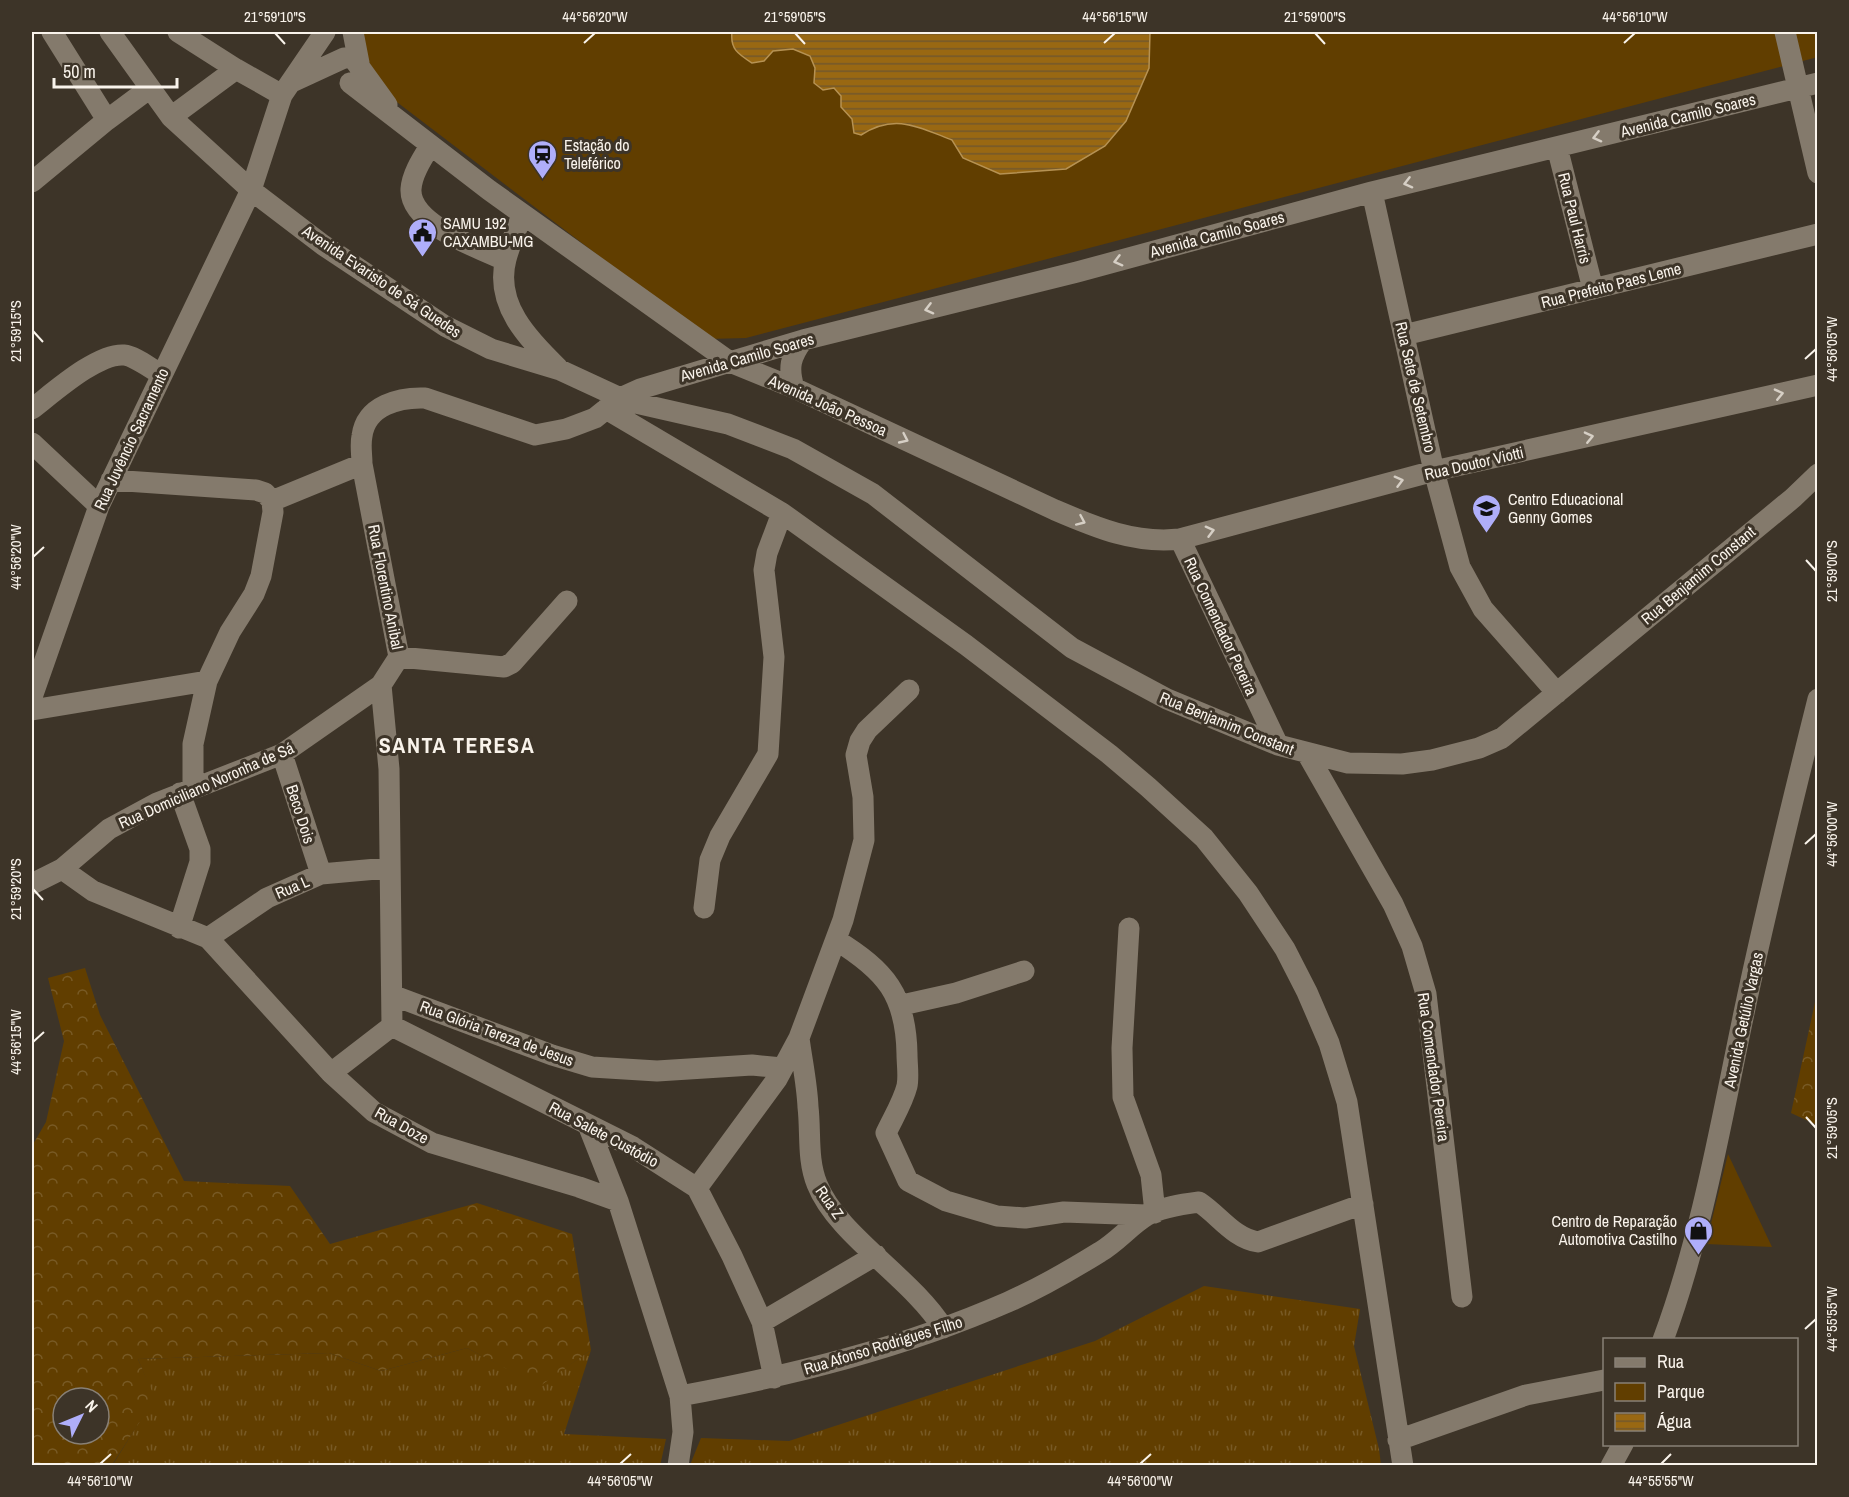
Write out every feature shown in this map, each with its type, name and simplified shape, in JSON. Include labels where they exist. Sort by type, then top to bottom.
[{"type":"street","points":[[52,32],[107,120]]},
{"type":"street","name":"Avenida Evaristo de Sá Guedes","points":[[110,32],[171,117],[251,190],[333,251],[445,326],[491,349],[560,370],[613,404]]},
{"type":"street","points":[[178,32],[236,69],[287,88],[348,69],[353,32]]},
{"type":"street","points":[[1785,32],[1818,173]]},
{"type":"street","name":"Avenida João Pessoa","points":[[324,33],[348,69],[401,125],[522,215],[730,362],[794,388],[1098,529],[1132,538]]},
{"type":"street","name":"Rua Juvêncio Sacramento","points":[[32,697],[99,506],[251,190],[287,88],[324,33]]},
{"type":"street","points":[[171,117],[236,69]]},
{"type":"street","name":"Avenida Camilo Soares","points":[[613,404],[640,389],[803,340],[1077,272],[1372,192],[1818,83]]},
{"type":"street","points":[[32,182],[150,88]]},
{"type":"street","points":[[430,146],[416,171],[411,190],[414,204],[426,218],[458,240],[506,260]]},
{"type":"street","name":"Rua Paul Harris","points":[[1557,147],[1593,290]]},
{"type":"street","name":"Rua Sete de Setembro","points":[[1372,192],[1446,523],[1468,586],[1483,609],[1557,693]]},
{"type":"street","points":[[522,215],[506,260],[503,287],[513,315],[529,340],[560,370]]},
{"type":"street","name":"Rua Prefeito Paes Leme","points":[[1404,335],[1818,234]]},
{"type":"street","points":[[794,388],[790,363],[794,352],[803,340]]},
{"type":"street","points":[[32,409],[93,365],[109,357],[125,355],[161,374]]},
{"type":"street","name":"Rua Doutor Viotti","points":[[1132,538],[1159,541],[1180,539],[1434,471],[1818,385]]},
{"type":"street","name":"Rua Florentino Anibal","points":[[381,686],[399,657],[362,464],[362,434],[368,419],[390,402],[409,397],[425,398],[535,435],[566,429],[595,418],[613,404]]},
{"type":"street","points":[[613,404],[782,513],[966,645],[1100,747],[1204,838],[1248,893],[1285,949],[1321,1022],[1347,1102],[1403,1466]]},
{"type":"street","name":"Rua Benjamim Constant","points":[[613,404],[728,424],[802,454],[873,494],[1072,648],[1167,699],[1278,746],[1348,763],[1402,764],[1452,756],[1502,738],[1818,474]]},
{"type":"street","points":[[32,443],[99,506]]},
{"type":"street","points":[[272,501],[362,464]]},
{"type":"street","points":[[111,480],[256,490],[266,494],[272,501],[273,512],[261,576],[254,594],[230,632],[207,681],[193,744],[186,791],[200,849],[200,862],[179,928]]},
{"type":"street","points":[[704,908],[710,860],[720,836],[768,754],[774,657],[764,570],[767,553],[782,513]]},
{"type":"street","name":"Rua Comendador Pereira","points":[[1180,539],[1278,746]]},
{"type":"street","points":[[399,657],[504,667],[512,663],[567,601]]},
{"type":"street","points":[[32,710],[207,681]]},
{"type":"street","points":[[332,1073],[392,1026],[388,868],[389,769],[381,686]]},
{"type":"street","name":"Rua Domiciliano Noronha de Sá","points":[[32,884],[62,869],[109,829],[186,791],[282,754],[381,686]]},
{"type":"street","points":[[774,1378],[762,1322],[732,1256],[697,1188],[780,1074],[799,1038],[836,940],[864,840],[863,797],[856,755],[860,741],[867,730],[909,690]]},
{"type":"street","name":"Avenida Getúlio Vargas","points":[[1664,1338],[1673,1313],[1711,1169],[1755,959],[1818,699]]},
{"type":"street","name":"Beco Dois","points":[[282,754],[321,874]]},
{"type":"street","name":"Rua Comendador Pereira","points":[[1308,755],[1393,904],[1412,946],[1423,984],[1462,1297]]},
{"type":"street","name":"Rua L","points":[[208,939],[267,898],[321,874],[388,868]]},
{"type":"street","name":"Rua Doze","points":[[62,869],[93,891],[208,939],[332,1073],[374,1112],[432,1143],[579,1187],[618,1202]]},
{"type":"street","points":[[836,940],[867,962],[884,980],[902,1005],[906,1033],[907,1085],[886,1132],[908,1181],[946,1202],[997,1216],[1025,1218],[1064,1212],[1151,1214],[1151,1175],[1123,1097],[1122,1048],[1129,928]]},
{"type":"street","points":[[902,1005],[956,993],[1024,971]]},
{"type":"street","name":"Rua Glória Tereza de Jesus","points":[[392,995],[552,1055],[592,1067],[657,1071],[752,1065],[780,1074],[806,1090]]},
{"type":"street","name":"Rua Salete Custódio","points":[[392,1026],[633,1148],[697,1188]]},
{"type":"street","name":"Rua Z","points":[[799,1038],[806,1090],[811,1164],[816,1183],[824,1198],[876,1256],[924,1301],[943,1328]]},
{"type":"street","points":[[588,1125],[618,1202],[680,1396],[683,1432],[678,1466]]},
{"type":"street","name":"Rua Afonso Rodrigues Filho","points":[[680,1396],[774,1378],[943,1328],[1010,1301],[1055,1278],[1101,1252],[1151,1214],[1199,1202],[1235,1233],[1246,1240],[1258,1242],[1363,1204]]},
{"type":"street","points":[[762,1322],[876,1256]]},
{"type":"street","points":[[1398,1440],[1526,1395],[1603,1380]]},
{"type":"street","points":[[1612,1465],[1622,1446]]},
{"type":"green space","points":[[360,32],[1817,32],[1818,57],[746,338],[708,339],[381,90],[360,41]]},
{"type":"green space","points":[[85,968],[100,1015],[184,1181],[290,1186],[330,1244],[477,1203],[572,1234],[591,1350],[540,1386],[467,1348],[381,1371],[329,1353],[138,1359],[155,1398],[112,1465],[32,1465],[32,1146],[46,1122],[64,1041],[48,978]]},
{"type":"green space","points":[[1817,993],[1817,1125],[1791,1113]]},
{"type":"green space","points":[[1728,1154],[1772,1247],[1706,1244]]},
{"type":"green space","points":[[1204,1286],[1360,1309],[1354,1346],[1381,1465],[690,1465],[701,1438],[789,1441],[1095,1341]]},
{"type":"green space","points":[[467,1348],[540,1385],[591,1350],[564,1434],[666,1439],[660,1466],[112,1466],[154,1398],[138,1359],[329,1353],[381,1371]]},
{"type":"water","points":[[732,32],[1150,32],[1149,68],[1126,121],[1105,146],[1066,169],[1000,174],[963,158],[952,140],[917,127],[896,123],[873,128],[861,135],[854,133],[852,119],[841,107],[841,96],[834,88],[823,90],[814,83],[815,68],[810,56],[793,49],[773,51],[764,61],[752,63],[734,47]]},
{"type":"place","name":"Estação do Teleférico","points":[[543,180]]},
{"type":"place","name":"SAMU 192 CAXAMBU-MG","points":[[422,258]]},
{"type":"place","name":"Centro Educacional Genny Gomes","points":[[1487,534]]},
{"type":"place","name":"Centro de Reparação Automotiva Castilho","points":[[1698,1256]]},
{"type":"district","name":"SANTA TERESA","points":[[457,745]]}]
